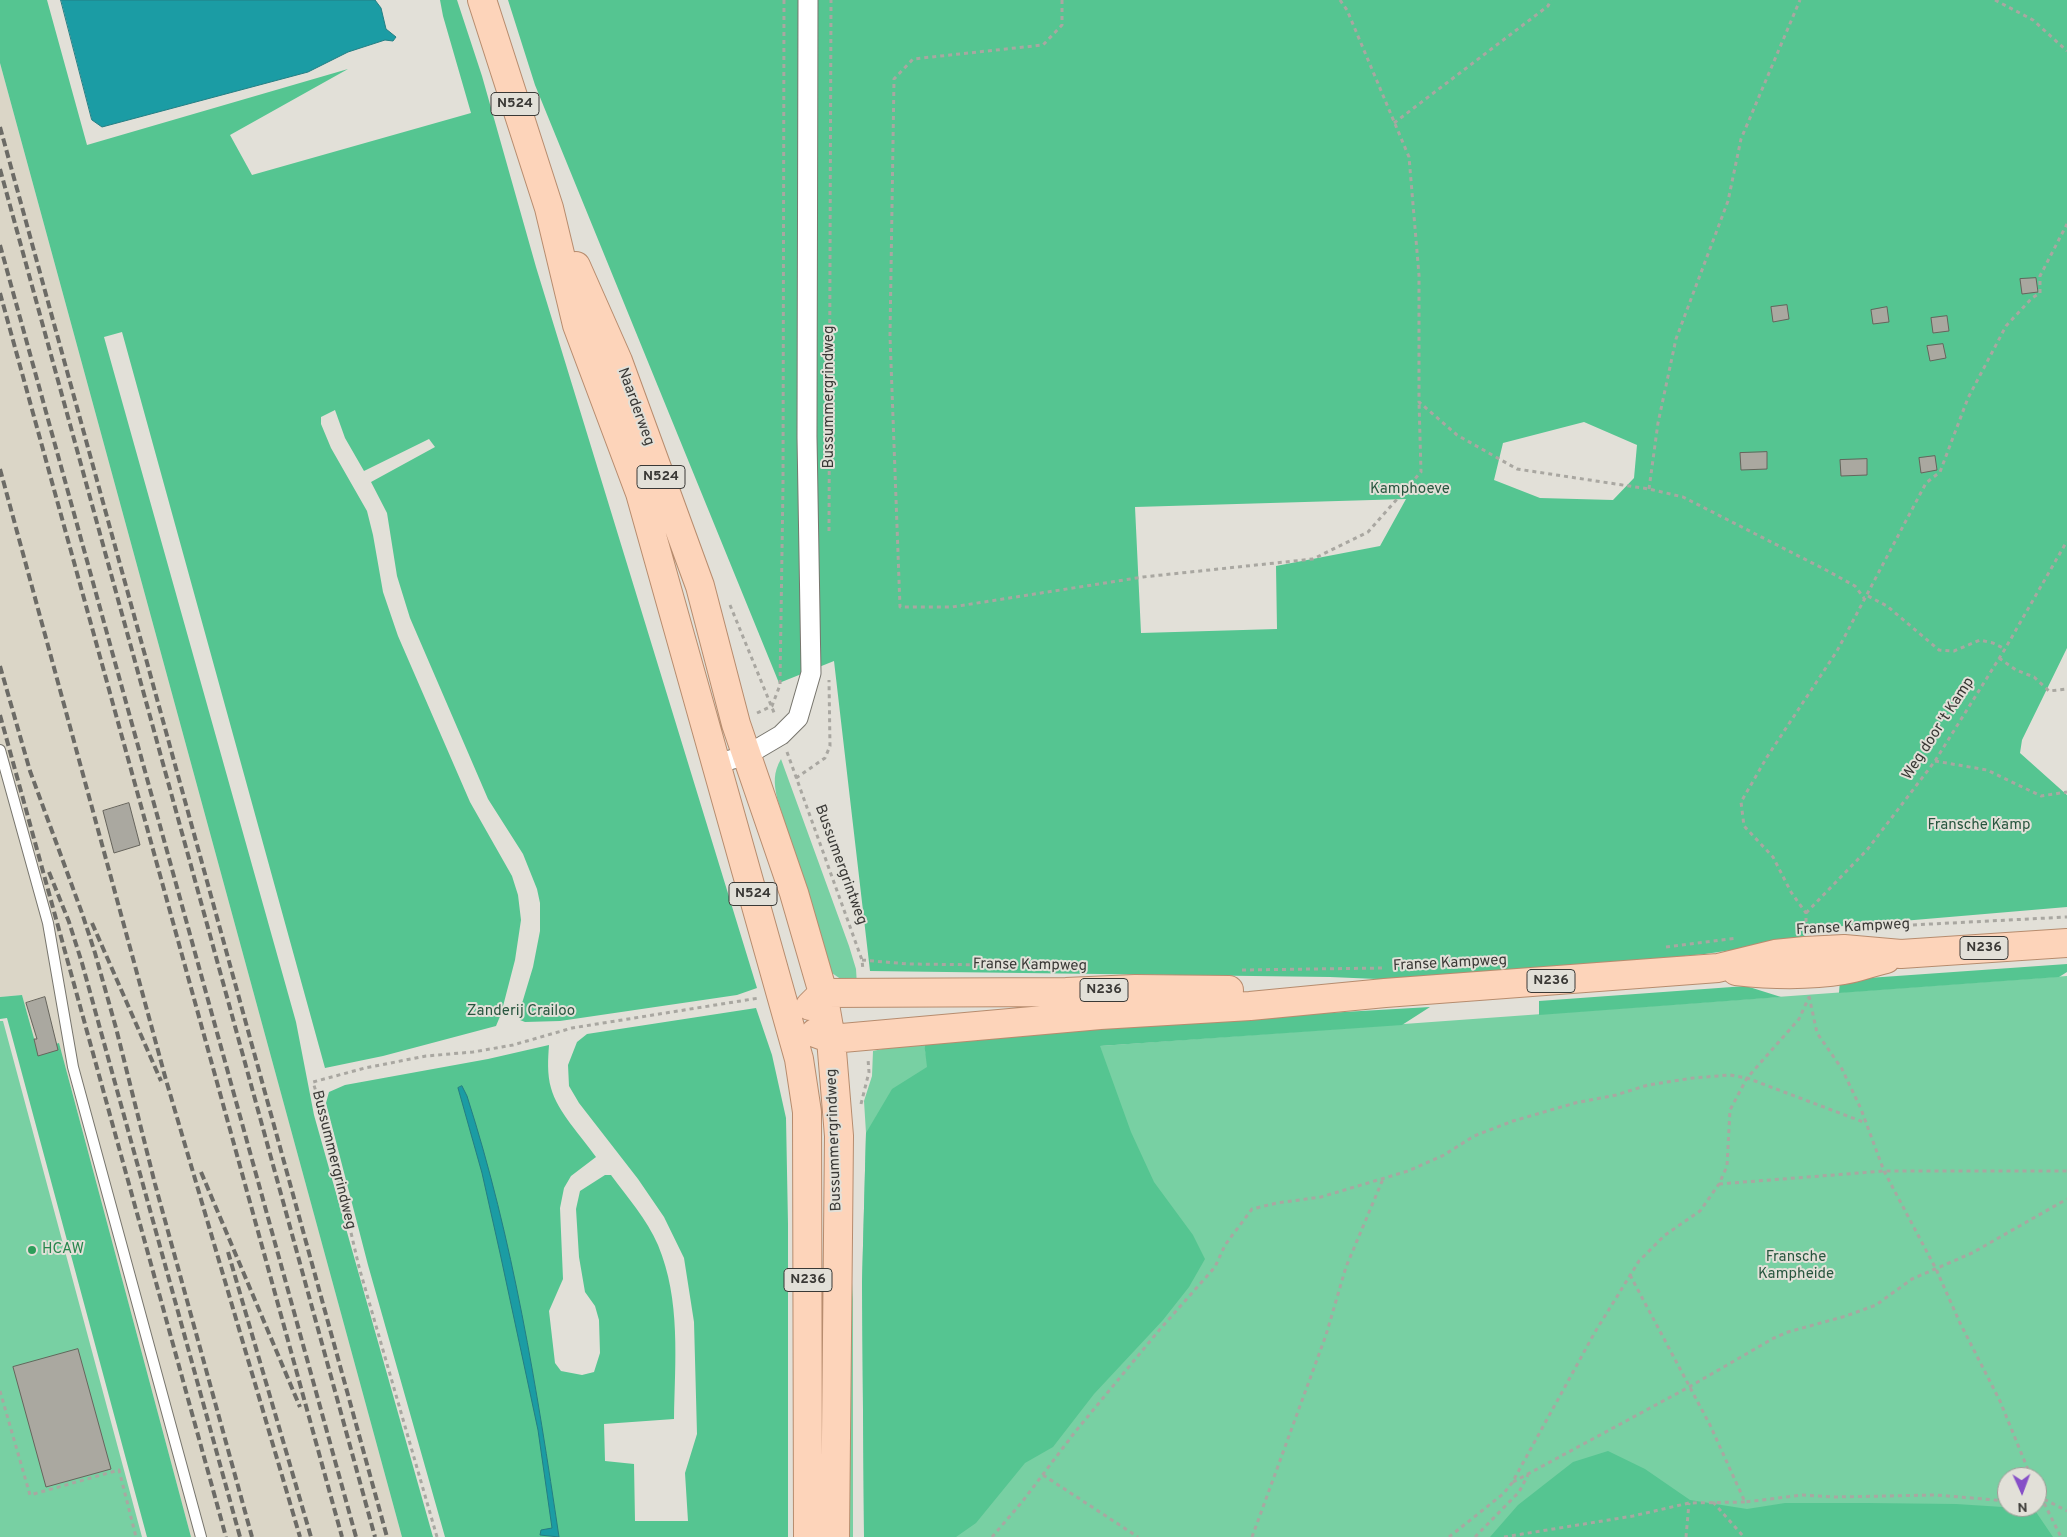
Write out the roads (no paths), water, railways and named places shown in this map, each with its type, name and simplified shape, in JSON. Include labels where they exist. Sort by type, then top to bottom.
[{"type":"main road","name":"Naarderweg","points":[[482,0],[550,208],[577,325],[640,494],[716,764]]},
{"type":"main road","name":"Naarderweg","points":[[550,208],[618,361],[694,567],[736,724],[747,756]]},
{"type":"main road","name":"Bussummergrindweg","points":[[747,756],[794,893],[823,993],[831,1039],[839,1136],[835,1537]]},
{"type":"main road","name":"Bussummergrindweg","points":[[716,764],[790,1024],[799,1059],[807,1112],[808,1537]]},
{"type":"main road","name":"Franse Kampweg","points":[[823,993],[1066,992],[1718,968],[1775,954],[1805,951],[1844,949],[1902,954],[2067,943]]},
{"type":"main road","name":"Franse Kampweg","points":[[790,1024],[831,1039],[1100,1014],[1250,1006],[1387,980]]},
{"type":"main road","points":[[790,1024],[823,993]]},
{"type":"street","name":"Bussummergrindweg","points":[[716,764],[747,756],[781,736],[798,718],[811,673],[807,437],[808,0]]},
{"type":"lane","points":[[0,750],[48,923],[73,1067],[201,1537]]},
{"type":"water","points":[[61,0],[375,0],[381,8],[386,29],[396,37],[393,41],[385,40],[348,52],[308,72],[102,127],[92,120]]},
{"type":"water","points":[[462,1086],[467,1096],[483,1150],[511,1259],[542,1426],[559,1537],[540,1535],[541,1530],[552,1528],[538,1430],[482,1173],[458,1088]]},
{"type":"railway","points":[[0,127],[387,1537]]},
{"type":"railway","points":[[0,169],[375,1537]]},
{"type":"railway","points":[[0,245],[356,1537]]},
{"type":"railway","points":[[0,293],[342,1537]]},
{"type":"railway","points":[[0,469],[166,1080],[300,1537]]},
{"type":"railway","points":[[0,666],[30,771],[95,953],[155,1184],[252,1537]]},
{"type":"railway","points":[[0,715],[226,1537]]},
{"type":"railway","points":[[49,872],[69,922],[82,963],[240,1537]]},
{"type":"railway","points":[[92,923],[161,1081]]},
{"type":"railway","points":[[201,1172],[300,1407]]},
{"type":"railway","points":[[228,1252],[311,1537]]},
{"type":"place","name":"HCAW","points":[[32,1250]]},
{"type":"park label","name":"Kamphoeve","points":[[1410,490]]},
{"type":"park label","name":"Fransche Kamp","points":[[1979,826]]},
{"type":"park label","name":"Zanderij Crailoo","points":[[521,1012]]},
{"type":"park label","name":"Fransche Kampheide","points":[[1796,1266]]}]
